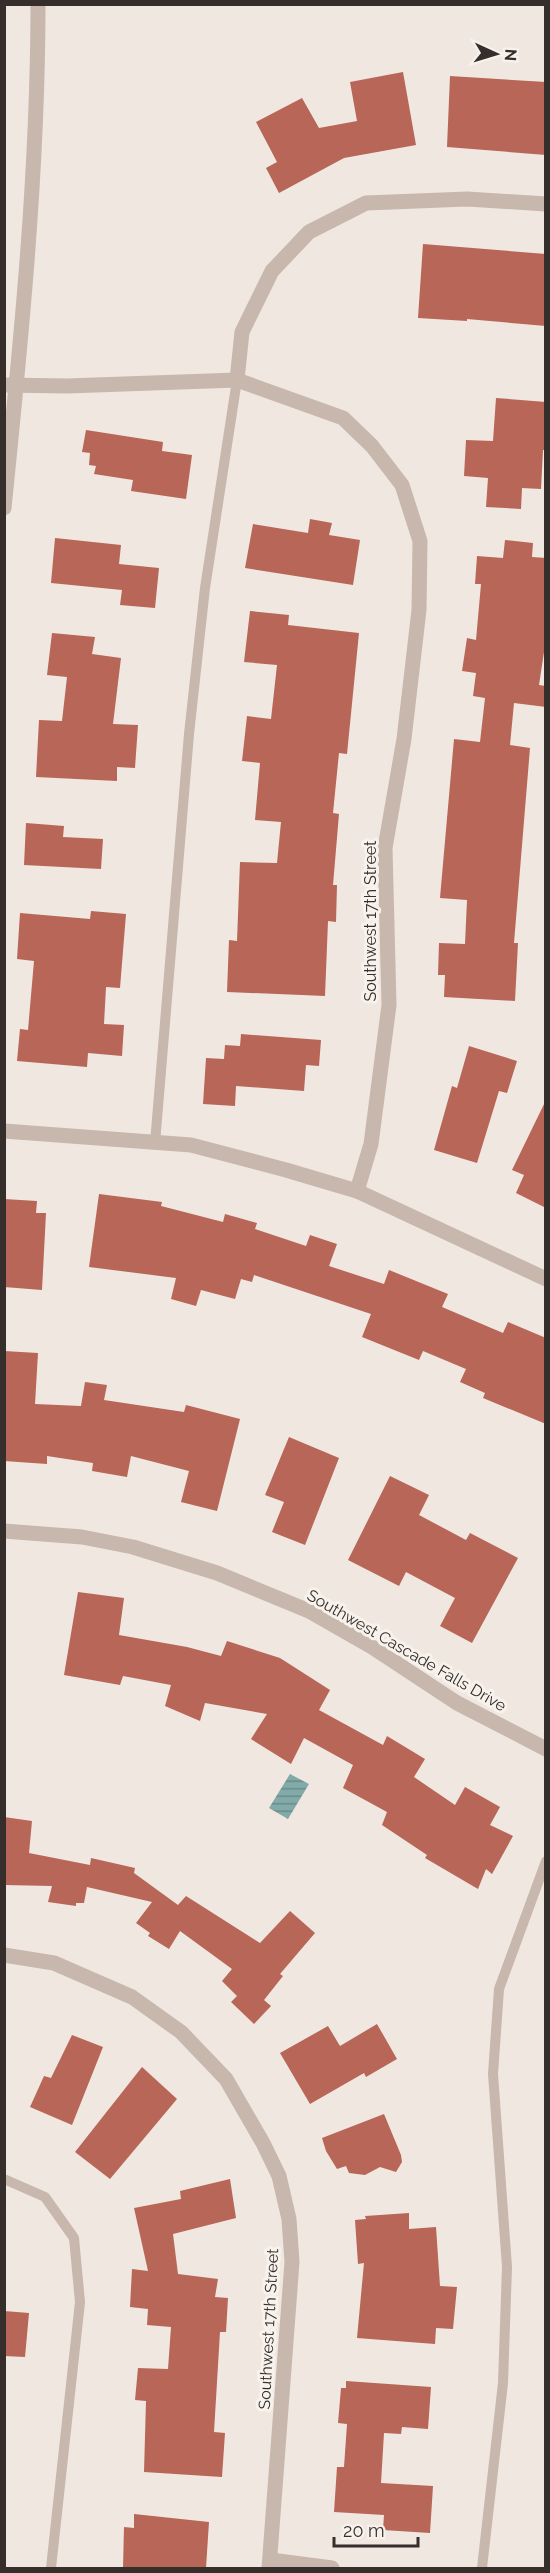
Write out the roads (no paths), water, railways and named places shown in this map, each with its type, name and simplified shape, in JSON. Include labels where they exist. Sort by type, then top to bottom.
[{"type":"street","points":[[4,508],[11,385],[38,99],[38,4]]},
{"type":"street","points":[[11,385],[237,380],[242,332],[272,271],[309,232],[366,203],[467,199],[546,204]]},
{"type":"street","name":"Southwest 17th Street","points":[[237,380],[343,418],[372,446],[402,484],[420,541],[419,610],[404,740],[385,848],[389,1005],[371,1144],[357,1191]]},
{"type":"street","points":[[4,1131],[191,1145],[357,1191],[546,1279]]},
{"type":"street","name":"Southwest Cascade Falls Drive","points":[[4,1531],[92,1539],[133,1547],[217,1573],[309,1611],[372,1647],[457,1703],[546,1749]]},
{"type":"street","name":"Southwest 17th Street","points":[[4,1955],[54,1963],[132,1997],[181,2032],[226,2079],[279,2176],[289,2219],[292,2262],[270,2564]]},
{"type":"street","points":[[270,2564],[332,2568]]},
{"type":"lane","points":[[155,1143],[175,877],[190,723],[205,588],[237,380]]},
{"type":"lane","points":[[482,2568],[502,2383],[507,2267],[493,2074],[499,1989],[546,1862]]},
{"type":"lane","points":[[4,2179],[45,2197],[74,2238],[80,2302],[51,2568]]},
{"type":"water","points":[[290,1774],[309,1784],[288,1819],[269,1808]]}]
